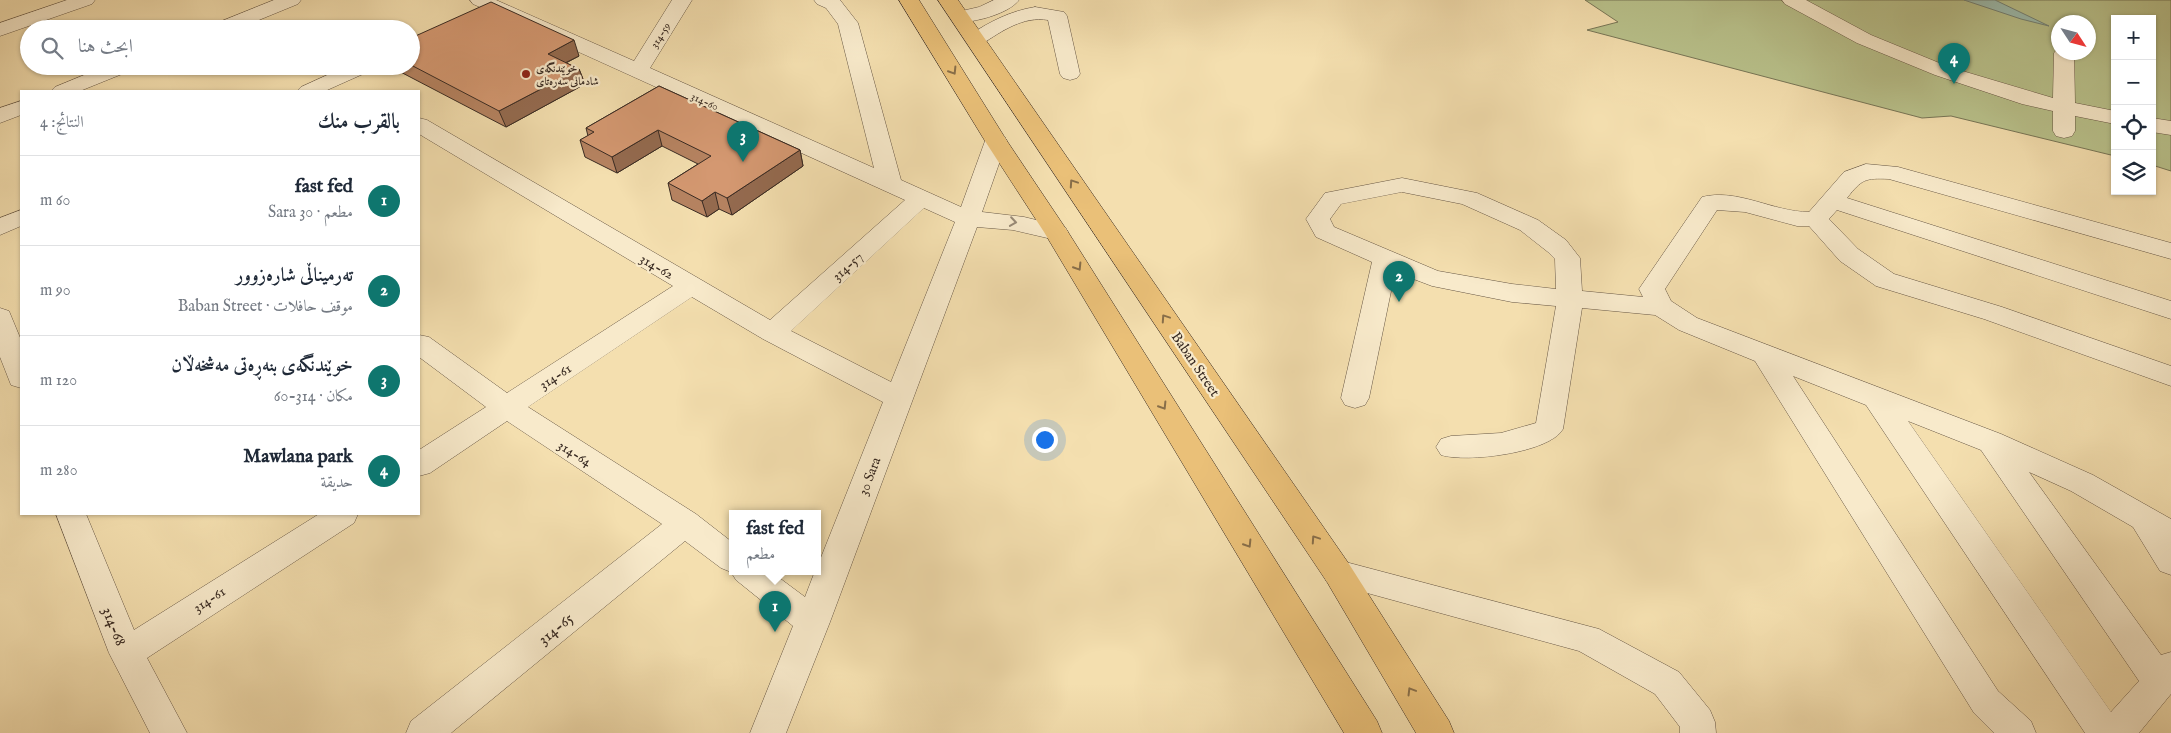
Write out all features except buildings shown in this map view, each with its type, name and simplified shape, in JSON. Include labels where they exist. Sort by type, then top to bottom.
[{"type":"main road","points":[[909,0],[996,141],[1056,232],[1364,733]]},
{"type":"main road","points":[[930,34],[964,24]]},
{"type":"main road","name":"Baban Street","points":[[964,24],[1338,573],[1436,733]]},
{"type":"street","points":[[28,20],[84,0]]},
{"type":"street","points":[[241,20],[291,0]]},
{"type":"street","name":"314-59","points":[[638,71],[682,0]]},
{"type":"street","points":[[964,24],[987,0]]},
{"type":"street","points":[[964,24],[1009,0]]},
{"type":"street","points":[[1792,0],[1864,39],[1942,71],[2030,99],[2111,117]]},
{"type":"street","points":[[829,2],[848,23],[890,184]]},
{"type":"street","points":[[471,19],[497,3]]},
{"type":"street","name":"314-60","points":[[497,3],[638,71],[968,219]]},
{"type":"street","points":[[964,24],[1013,18],[1031,13],[1057,16],[1070,74]]},
{"type":"street","points":[[0,30],[20,23]]},
{"type":"street","points":[[2064,60],[2064,131]]},
{"type":"street","points":[[64,90],[102,75]]},
{"type":"street","points":[[310,90],[345,75]]},
{"type":"street","points":[[338,78],[359,90]]},
{"type":"street","points":[[0,116],[20,107]]},
{"type":"street","name":"314-62","points":[[420,126],[772,334],[899,398]]},
{"type":"street","points":[[2156,126],[2171,128]]},
{"type":"street","name":"30 Sara","points":[[768,733],[813,622],[968,219],[996,141]]},
{"type":"street","points":[[1661,307],[1652,289],[1710,202],[1746,205],[1797,219],[1825,210],[1852,176],[1866,171],[1890,172],[2171,252]]},
{"type":"street","points":[[1451,447],[1506,444],[1534,436],[1549,429],[1570,299],[1567,258],[1557,246],[1529,225],[1469,198],[1402,185],[1333,198],[1318,219],[1324,232],[1432,278],[1512,293],[1570,299],[1661,307],[1688,324],[1990,442],[2082,483],[2158,527],[2171,562]]},
{"type":"street","name":"314-57","points":[[772,334],[921,198]]},
{"type":"street","points":[[1825,210],[2171,310]]},
{"type":"street","points":[[1825,210],[1849,255],[1885,280],[1993,313],[2171,376]]},
{"type":"street","points":[[0,226],[20,217]]},
{"type":"street","points":[[968,219],[998,220],[1056,232]]},
{"type":"street","points":[[1355,398],[1385,259]]},
{"type":"street","name":"314-61","points":[[420,464],[691,286]]},
{"type":"street","points":[[0,317],[20,375]]},
{"type":"street","name":"314-64","points":[[420,345],[542,432],[685,523],[729,557]]},
{"type":"street","points":[[1764,354],[1986,702],[2018,733]]},
{"type":"street","points":[[1875,396],[2105,733]]},
{"type":"street","points":[[1990,442],[2166,674],[2116,733]]},
{"type":"street","name":"314-68","points":[[71,515],[126,653],[169,733]]},
{"type":"street","name":"314-61","points":[[126,653],[341,515]]},
{"type":"street","name":"314-65","points":[[424,733],[685,523]]},
{"type":"street","points":[[1338,573],[1587,640],[1667,684],[1697,722],[1698,733]]},
{"type":"street","points":[[752,575],[813,622]]},
{"type":"green space","points":[[1585,0],[2171,0],[2171,171],[2156,166],[2156,15],[2111,15],[2111,155],[1951,116],[1922,118],[1587,30],[1618,22]]},
{"type":"shaded area","points":[[1964,0],[1995,0],[2049,26],[2021,19]]},
{"type":"place","name":"خوێندنگەی شادمانی سەرەتای","points":[[526,74]]},
{"type":"place","name":"Mawlana park","points":[[1954,84]]},
{"type":"place","name":"خوێندنگەی بنەڕەتی مەشخەڵان","points":[[743,162]]},
{"type":"place","name":"تەرمیناڵی شارەزوور","points":[[1399,302]]},
{"type":"place","name":"fast fed","points":[[775,632]]}]
